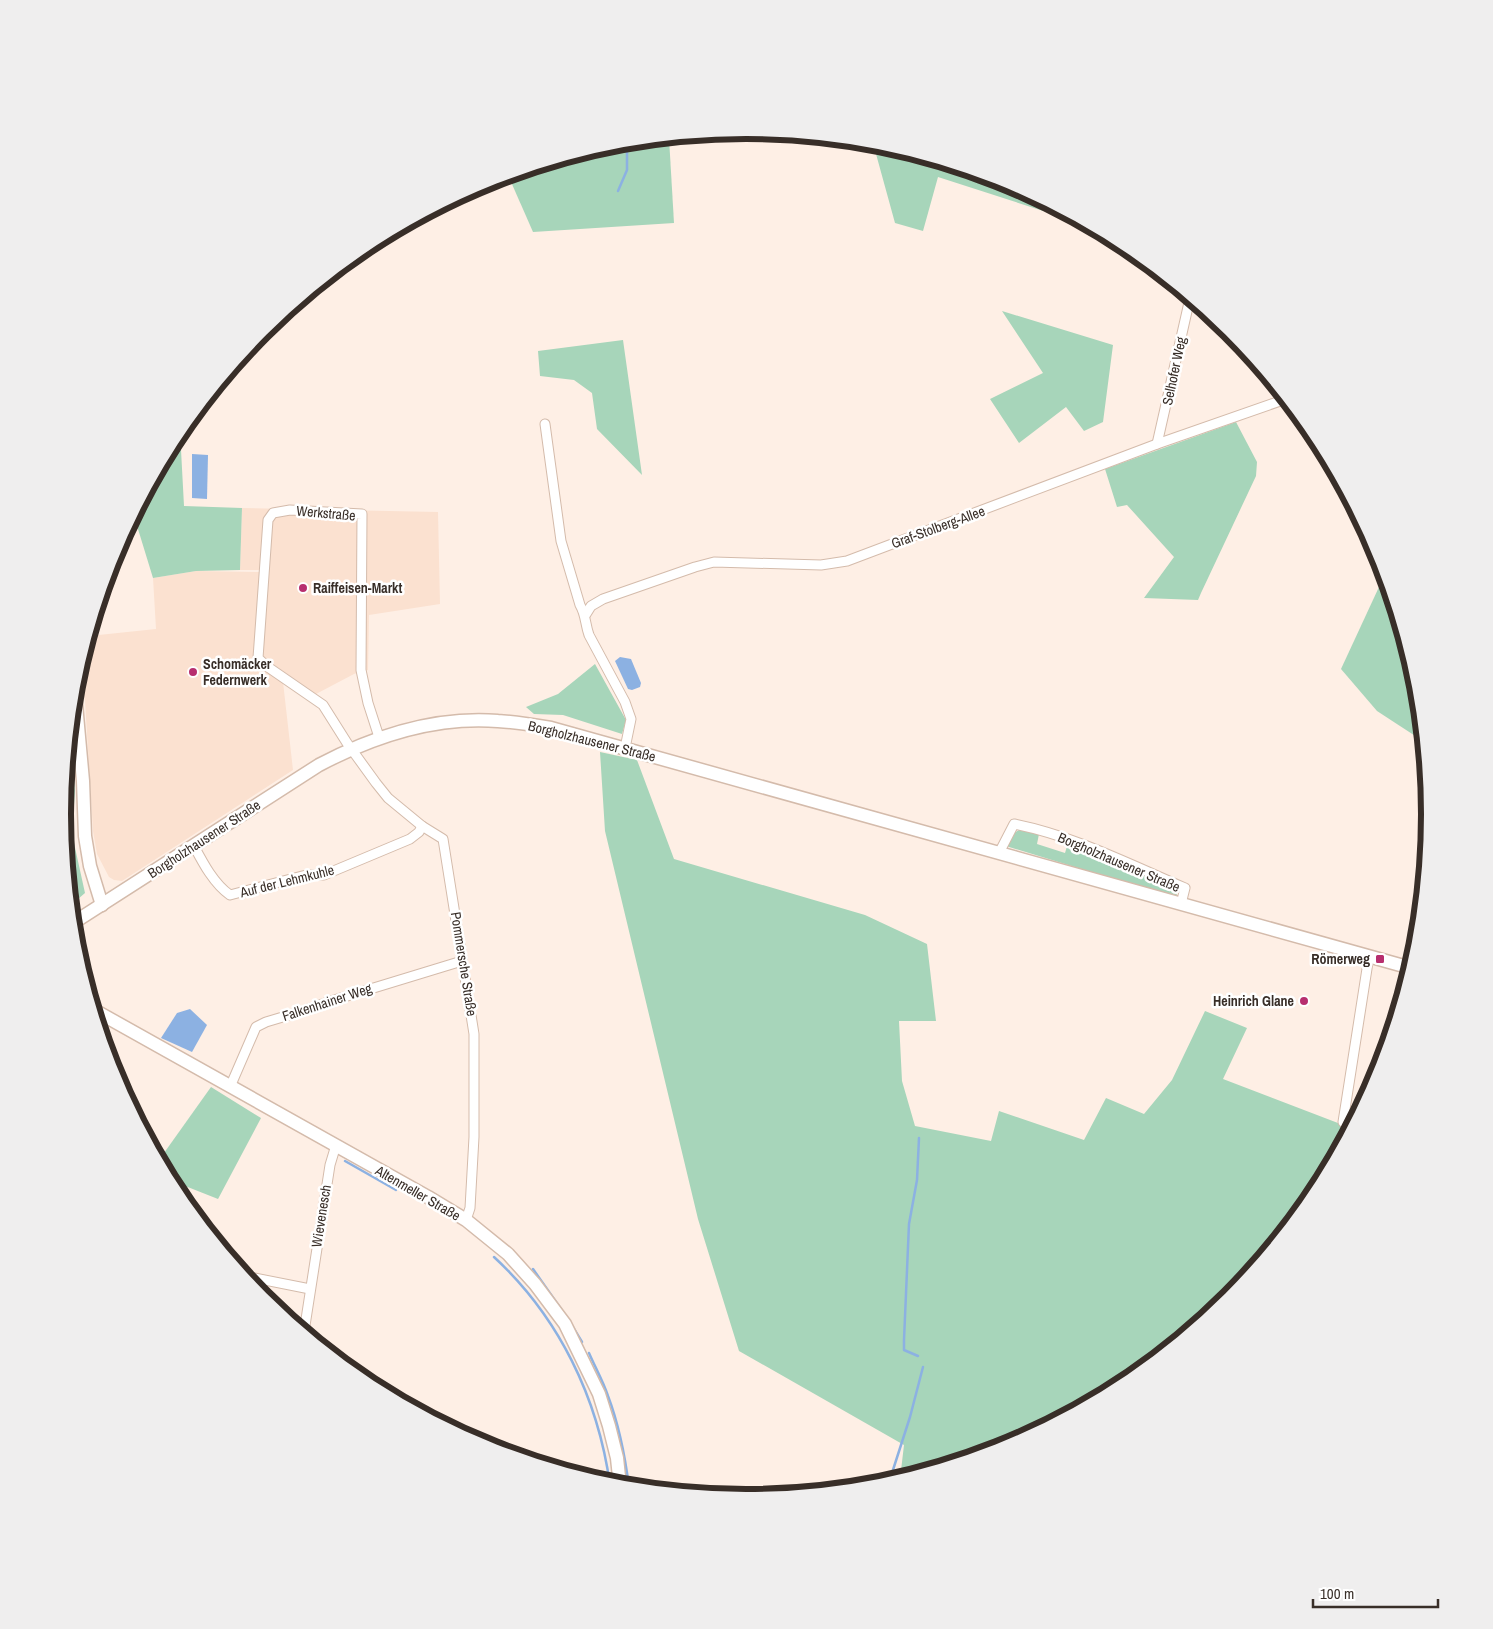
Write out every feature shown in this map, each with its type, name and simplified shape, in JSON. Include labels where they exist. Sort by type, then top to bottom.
[{"type":"main road","name":"Borgholzhausener Straße","points":[[80,919],[319,765],[351,748],[413,729],[452,722],[498,720],[551,728],[625,748],[1404,966]]},
{"type":"main road","points":[[77,725],[83,781],[85,836],[90,866],[102,904]]},
{"type":"main road","name":"Altenmeller Straße","points":[[102,1014],[466,1220],[508,1254],[535,1284],[564,1324],[599,1394],[611,1434],[619,1478]]},
{"type":"street","name":"Selhofer Weg","points":[[1157,444],[1189,304]]},
{"type":"street","name":"Graf-Stolberg-Allee","points":[[586,614],[591,606],[603,599],[714,562],[821,565],[847,561],[1157,444],[1281,402]]},
{"type":"street","points":[[545,424],[561,541],[580,605],[586,614],[586,626],[589,635],[625,702],[631,719],[625,748]]},
{"type":"street","name":"Werkstraße","points":[[258,658],[268,520],[273,513],[290,510],[362,514],[361,670],[368,703],[379,738]]},
{"type":"street","name":"Pommersche Straße","points":[[258,658],[265,666],[323,705],[351,748],[388,798],[422,826],[443,839],[474,1028],[474,1137],[470,1208],[466,1220]]},
{"type":"street","name":"Borgholzhausener Straße","points":[[998,853],[1014,824],[1031,827],[1076,841],[1185,888],[1181,904]]},
{"type":"street","name":"Auf der Lehmkuhle","points":[[194,846],[212,876],[230,895],[306,875],[324,875],[410,838],[419,832],[422,826]]},
{"type":"street","points":[[1343,1122],[1369,956]]},
{"type":"street","name":"Falkenhainer Weg","points":[[230,1087],[256,1027],[331,1001],[462,961]]},
{"type":"street","name":"Wievenesch","points":[[305,1325],[330,1165],[336,1145]]},
{"type":"street","points":[[256,1278],[310,1289]]},
{"type":"shaded area","name":"Schomäcker Federnwerk","points":[[242,508],[438,512],[440,604],[369,615],[368,670],[354,674],[316,694],[257,653],[283,682],[293,770],[122,881],[114,880],[109,877],[97,854],[93,831],[85,701],[83,691],[95,635],[156,629],[153,578],[196,571],[260,572],[257,624],[261,570],[240,570]]},
{"type":"green space","points":[[669,144],[674,223],[533,232],[511,182],[572,162],[615,152]]},
{"type":"green space","points":[[875,152],[921,162],[964,175],[1005,191],[1057,215],[938,177],[923,231],[895,223]]},
{"type":"green space","points":[[1002,311],[1113,345],[1103,422],[1084,431],[1066,407],[1019,443],[990,399],[1043,373]]},
{"type":"green space","points":[[623,340],[642,475],[597,429],[592,393],[574,380],[540,376],[538,351]]},
{"type":"green space","points":[[1236,422],[1257,462],[1256,476],[1198,600],[1144,598],[1174,557],[1127,505],[1117,507],[1105,469]]},
{"type":"green space","points":[[181,446],[184,506],[242,508],[240,570],[196,571],[153,578],[137,525]]},
{"type":"green space","points":[[1381,583],[1399,640],[1409,683],[1417,737],[1377,711],[1341,669]]},
{"type":"green space","points":[[595,664],[626,720],[622,734],[563,715],[534,714],[526,707],[558,694]]},
{"type":"green space","points":[[600,752],[637,760],[674,859],[865,915],[927,944],[936,1021],[899,1021],[902,1081],[915,1126],[991,1141],[999,1111],[1084,1140],[1106,1098],[1144,1114],[1172,1080],[1205,1011],[1247,1028],[1223,1079],[1345,1126],[1308,1190],[1254,1260],[1192,1322],[1158,1350],[1122,1376],[1045,1420],[964,1454],[901,1472],[904,1445],[739,1351],[698,1219],[605,831]]},
{"type":"green space","points":[[73,769],[75,791],[74,843],[85,893],[77,900],[71,815]]},
{"type":"green space","points":[[1021,829],[1039,834],[1037,844],[1065,853],[1068,843],[1174,889],[1177,895],[1173,897],[1006,846],[1010,835]]},
{"type":"green space","points":[[211,1087],[261,1118],[218,1199],[182,1185],[163,1154]]},
{"type":"water","points":[[192,454],[208,455],[207,499],[192,498]]},
{"type":"water","points":[[620,657],[631,659],[641,683],[640,687],[632,690],[628,689],[615,661]]},
{"type":"water","points":[[190,1009],[207,1025],[192,1052],[161,1038],[177,1013]]},
{"type":"waterway","points":[[618,191],[627,170],[627,150]]},
{"type":"waterway","points":[[918,1356],[904,1350],[904,1340],[909,1224],[917,1180],[919,1138]]},
{"type":"waterway","points":[[345,1161],[396,1190]]},
{"type":"waterway","points":[[494,1257],[517,1280],[538,1306],[572,1361],[596,1421],[608,1475]]},
{"type":"waterway","points":[[533,1269],[561,1309]]},
{"type":"waterway","points":[[571,1324],[582,1342]]},
{"type":"waterway","points":[[589,1353],[606,1390],[615,1418],[628,1479]]},
{"type":"waterway","points":[[892,1474],[923,1367]]},
{"type":"place","name":"Raiffeisen-Markt","points":[[303,588]]},
{"type":"place","name":"Schomäcker Federnwerk","points":[[193,672]]},
{"type":"place","name":"Römerweg","points":[[1380,959]]},
{"type":"place","name":"Heinrich Glane","points":[[1304,1001]]}]
